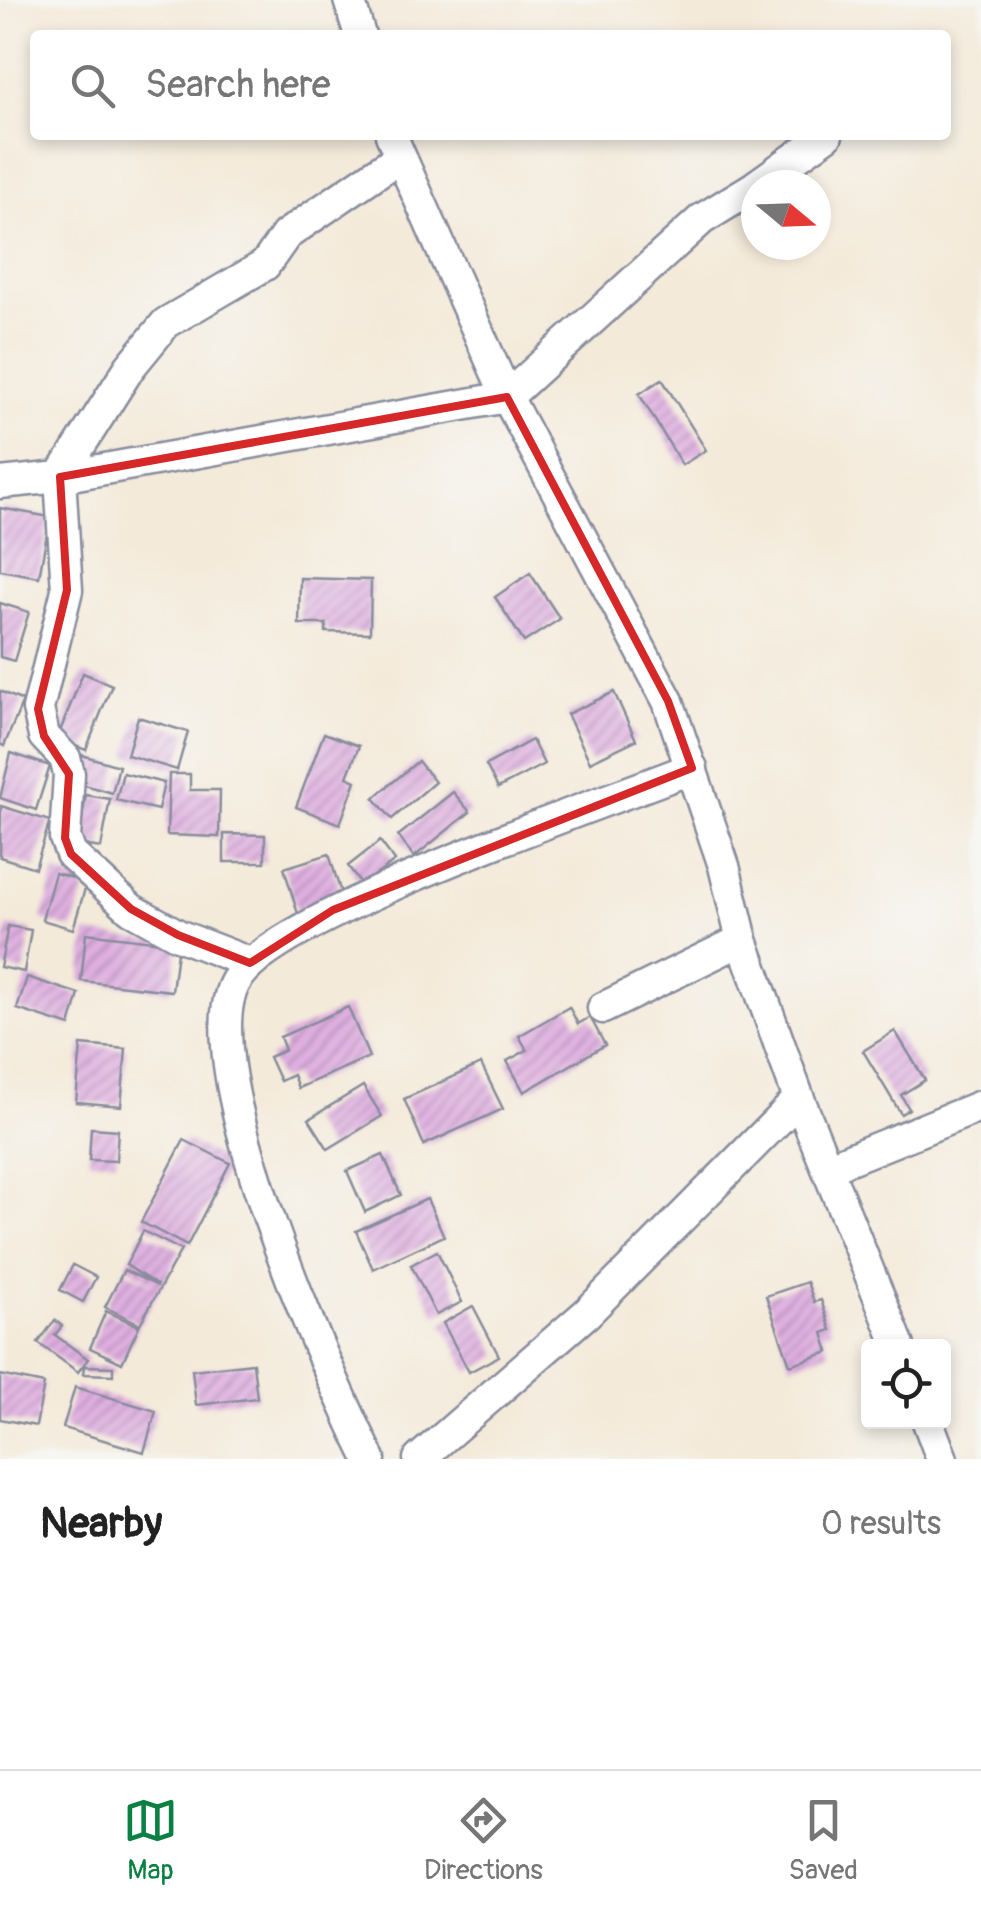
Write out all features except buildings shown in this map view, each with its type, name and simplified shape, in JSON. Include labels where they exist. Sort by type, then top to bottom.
[{"type":"street","points":[[349,0],[358,30]]},
{"type":"street","points":[[778,170],[821,140]]},
{"type":"street","points":[[250,963],[178,934],[131,909],[71,854],[65,838],[69,774],[65,758],[44,736],[38,708],[66,590],[60,478],[130,367],[166,324],[265,265],[286,235],[394,146],[507,397],[668,700],[742,940],[799,1099],[896,1339]]},
{"type":"street","points":[[0,483],[60,478],[507,397],[702,220],[741,195]]},
{"type":"street","points":[[370,1459],[252,1170],[224,1057],[223,1024],[234,983],[250,963],[334,910],[692,768]]},
{"type":"street","points":[[603,1008],[742,940]]},
{"type":"street","points":[[419,1459],[587,1312],[799,1099]]},
{"type":"street","points":[[826,1168],[981,1106]]},
{"type":"street","points":[[931,1429],[942,1459]]},
{"type":"highlighted area","points":[[507,397],[668,701],[692,768],[333,910],[250,963],[178,935],[131,909],[71,854],[65,838],[69,774],[44,736],[38,709],[67,590],[60,477]]}]
